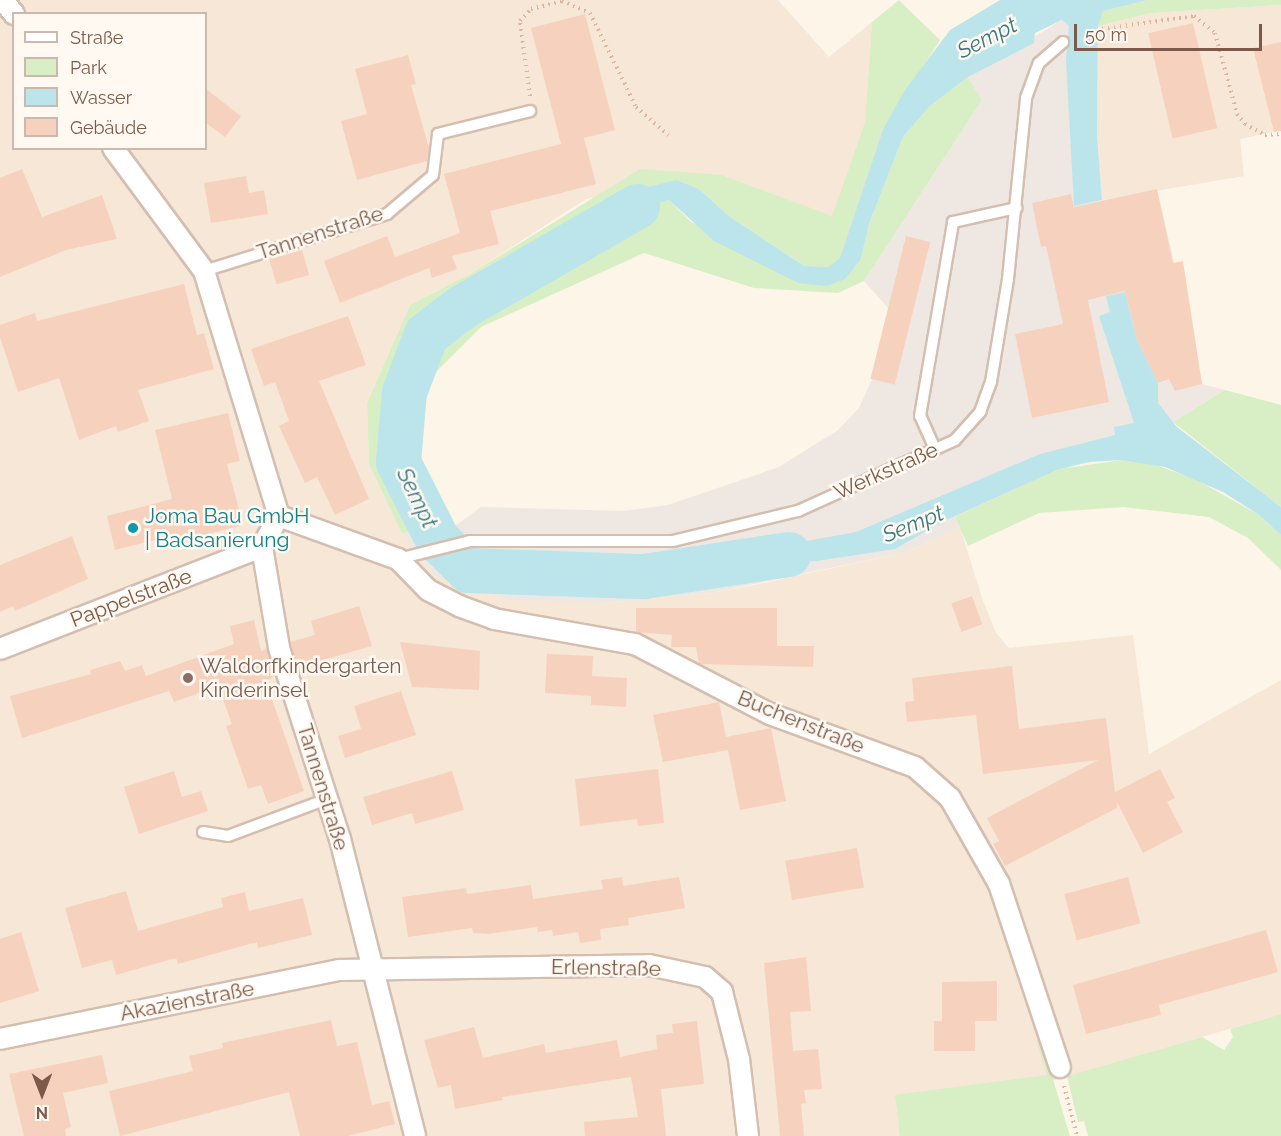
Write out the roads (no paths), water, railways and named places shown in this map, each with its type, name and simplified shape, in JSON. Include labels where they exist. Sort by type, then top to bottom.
[{"type":"street","points":[[3,0],[12,12]]},
{"type":"street","points":[[114,150],[204,271],[279,516],[262,547]]},
{"type":"street","name":"Buchenstraße","points":[[279,516],[398,559],[428,590],[459,606],[494,619],[635,644],[770,714],[915,767],[950,798],[999,884],[1060,1067]]},
{"type":"street","name":"Pappelstraße","points":[[0,649],[262,547]]},
{"type":"street","name":"Tannenstraße","points":[[262,547],[279,648],[327,799],[374,967],[416,1136]]},
{"type":"street","name":"Erlenstraße","points":[[374,967],[649,965],[705,978],[722,992],[739,1059],[748,1136]]},
{"type":"street","name":"Akazienstraße","points":[[0,1039],[339,970],[374,967]]},
{"type":"lane","name":"Werkstraße","points":[[398,559],[470,542],[673,541],[798,511],[935,449],[967,430],[980,412],[991,382],[1016,208],[1026,98],[1039,63],[1063,42]]},
{"type":"lane","name":"Tannenstraße","points":[[204,271],[387,214],[433,174],[438,134],[530,111]]},
{"type":"lane","points":[[935,449],[920,416],[953,222],[1016,208]]},
{"type":"lane","points":[[203,832],[228,836],[327,799]]},
{"type":"water","points":[[1000,0],[1148,0],[1103,11],[1098,26],[1097,135],[1102,200],[1074,206],[1066,61],[1069,26],[1062,20],[1035,33],[1034,43],[968,77],[930,106],[903,137],[869,224],[861,259],[845,279],[827,286],[798,283],[714,241],[669,200],[644,207],[589,243],[580,232],[639,189],[677,180],[699,189],[729,216],[804,266],[828,267],[840,258],[883,129],[905,90],[950,30]]},
{"type":"water","points":[[1125,292],[1137,340],[1158,383],[1158,403],[1177,427],[1281,507],[1281,535],[1259,515],[1223,492],[1165,467],[1122,460],[1090,462],[1059,469],[942,522],[895,549],[817,561],[728,563],[751,551],[856,532],[1040,454],[1115,435],[1114,427],[1134,423],[1099,316],[1110,312],[1106,296]]},
{"type":"waterway","name":"Sempt","points":[[637,206],[463,306],[426,334],[404,392],[398,462],[437,539],[468,570],[644,576],[788,554]]},
{"type":"place","name":"Joma Bau GmbH | Badsanierung","points":[[133,528]]},
{"type":"place","name":"Waldorfkindergarten Kinderinsel","points":[[188,678]]}]
